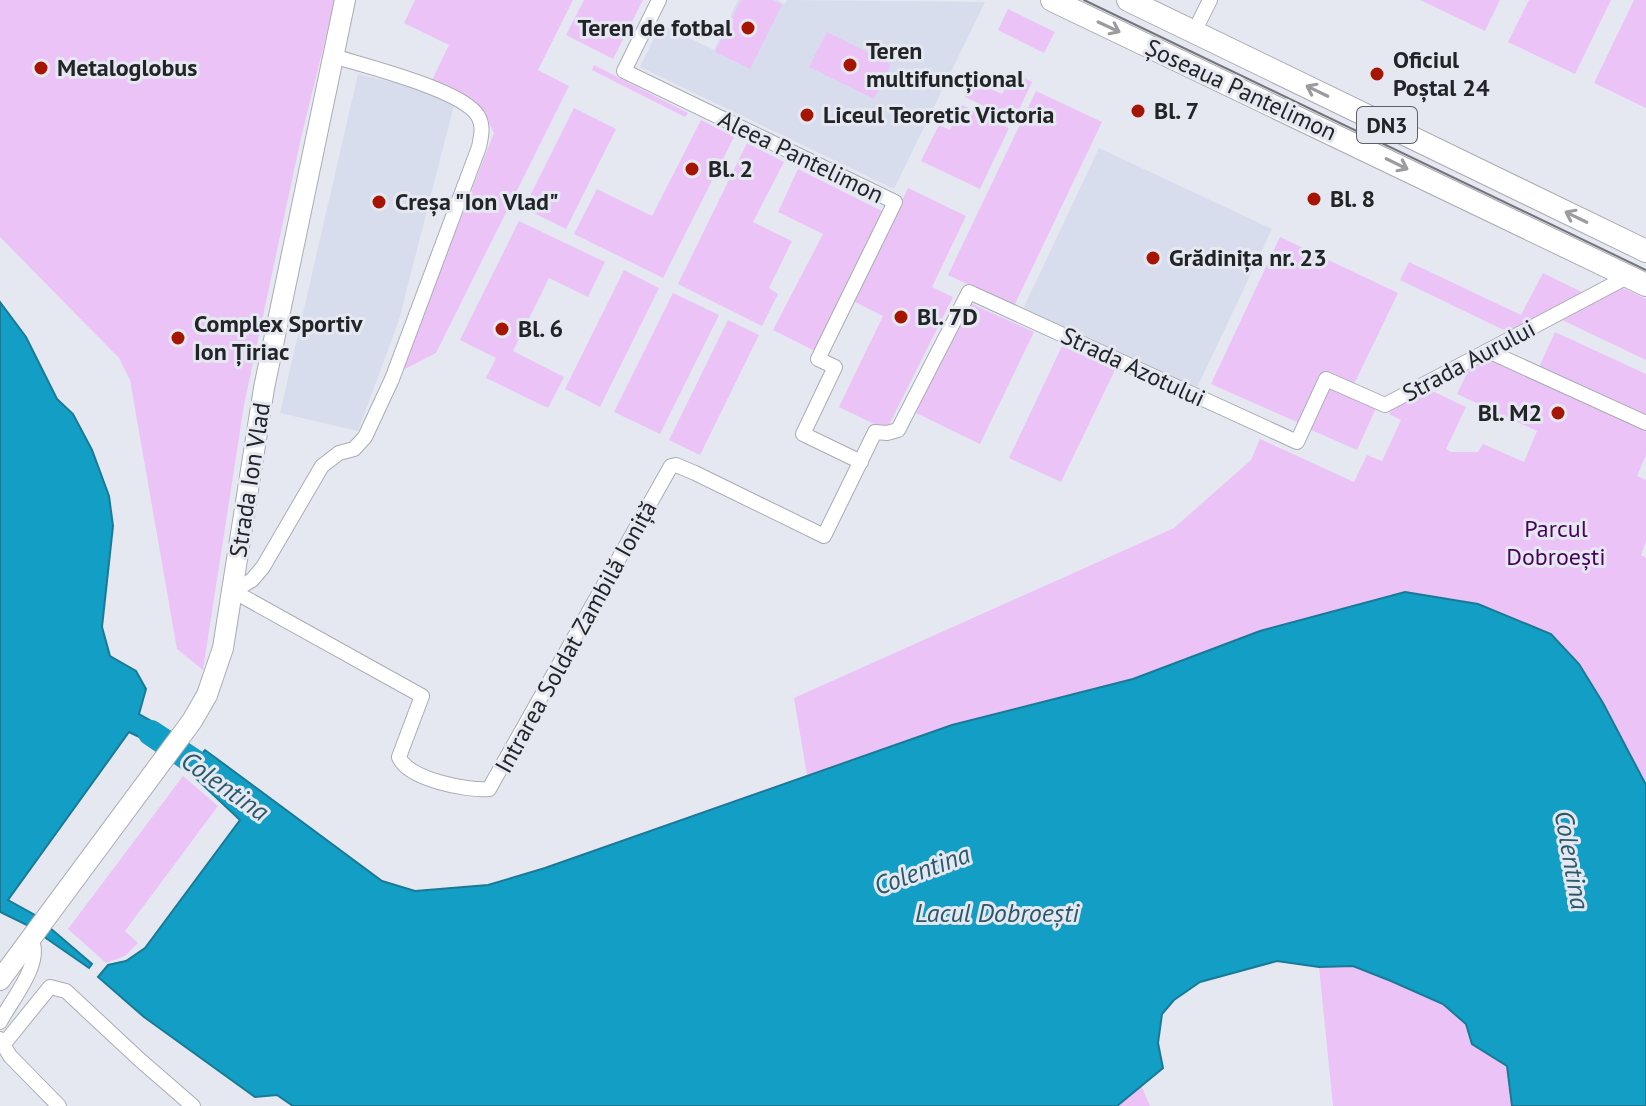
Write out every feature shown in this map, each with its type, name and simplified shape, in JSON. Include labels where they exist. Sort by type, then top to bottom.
[{"type":"main road","name":"Șoseaua Pantelimon","points":[[1052,0],[1638,281]]},
{"type":"main road","name":"Șoseaua Pantelimon","points":[[1128,0],[1646,251]]},
{"type":"street","name":"Strada Ion Vlad","points":[[0,980],[192,721],[217,671],[233,591],[264,388],[345,0]]},
{"type":"street","name":"Aleea Pantelimon","points":[[659,0],[624,71],[895,202],[818,359],[835,367],[803,434],[861,462]]},
{"type":"street","points":[[1194,32],[1210,0]]},
{"type":"street","points":[[233,591],[252,580],[263,567],[322,466],[330,457],[354,449],[365,437],[392,379],[479,147],[482,131],[478,115],[459,100],[436,89],[333,56]]},
{"type":"street","name":"Strada Aurului","points":[[1297,442],[1326,379],[1385,405],[1488,351],[1638,281]]},
{"type":"street","name":"Strada Azotului","points":[[861,462],[875,432],[898,430],[969,292],[1297,442]]},
{"type":"street","points":[[1488,351],[1646,423]]},
{"type":"street","name":"Intrarea Soldat Zambilă Ioniță","points":[[233,591],[422,696],[399,757],[409,771],[433,780],[489,789],[671,466],[695,473],[824,536],[861,462]]},
{"type":"street","points":[[0,1022],[34,959],[33,938]]},
{"type":"street","points":[[59,1106],[10,1056],[2,1042],[50,987],[60,987],[193,1106]]},
{"type":"shaded area","points":[[738,0],[777,0],[785,4],[787,0],[985,2],[894,189],[640,67],[661,24],[714,50]]},
{"type":"shaded area","name":"Creșa \"Ion Vlad\"","points":[[358,74],[424,90],[454,105],[399,320],[358,431],[280,413]]},
{"type":"shaded area","name":"Grădinița nr. 23","points":[[1099,148],[1272,229],[1196,390],[1023,309]]},
{"type":"green space","name":"Complex Sportiv Ion Țiriac","points":[[0,0],[335,0],[301,138],[244,405],[203,670],[177,649],[130,380],[119,358],[0,237]]},
{"type":"green space","points":[[415,0],[573,0],[538,70],[569,86],[436,353],[401,371],[494,133],[476,107],[430,84],[449,45],[404,23]]},
{"type":"green space","points":[[584,0],[643,0],[613,59],[566,35]]},
{"type":"green space","name":"Teren de fotbal","points":[[741,0],[772,0],[782,5],[750,69],[715,52]]},
{"type":"green space","points":[[1420,0],[1500,0],[1485,31]]},
{"type":"green space","points":[[1529,0],[1611,0],[1575,74],[1508,42]]},
{"type":"green space","points":[[1634,0],[1646,0],[1646,108],[1594,83]]},
{"type":"green space","points":[[1008,9],[1055,32],[1044,53],[998,30]]},
{"type":"green space","name":"Teren multifuncțional","points":[[827,32],[891,64],[874,99],[809,67]]},
{"type":"green space","points":[[594,65],[688,113],[685,117],[592,70]]},
{"type":"green space","points":[[1013,72],[1032,82],[1014,120],[965,97],[973,81],[1002,94]]},
{"type":"green space","points":[[1036,91],[1102,122],[1014,306],[948,275]]},
{"type":"green space","points":[[962,105],[1009,128],[980,189],[921,161],[939,125],[950,130]]},
{"type":"green space","points":[[574,108],[616,129],[566,229],[524,208]]},
{"type":"green space","points":[[701,120],[734,137],[663,278],[574,234],[597,189],[652,216]]},
{"type":"green space","points":[[747,143],[784,162],[753,222],[792,241],[769,288],[778,294],[762,326],[678,284]]},
{"type":"green space","points":[[798,169],[884,212],[815,351],[773,330],[823,234],[778,212]]},
{"type":"green space","points":[[908,188],[966,216],[932,287],[953,297],[889,425],[878,426],[839,407],[883,316],[853,301]]},
{"type":"green space","points":[[519,221],[605,262],[588,297],[549,278],[513,351],[564,377],[548,408],[486,378],[496,358],[460,340]]},
{"type":"green space","points":[[1280,237],[1398,293],[1354,384],[1324,371],[1299,423],[1211,384]]},
{"type":"green space","points":[[1409,262],[1521,315],[1543,273],[1586,294],[1512,334],[1400,280]]},
{"type":"green space","points":[[624,270],[659,288],[600,407],[565,389]]},
{"type":"green space","points":[[1623,288],[1646,299],[1646,360],[1560,319]]},
{"type":"green space","points":[[673,293],[719,315],[660,434],[614,412]]},
{"type":"green space","points":[[970,303],[1034,332],[980,444],[916,413]]},
{"type":"green space","points":[[728,320],[759,335],[700,455],[669,440]]},
{"type":"green space","points":[[1555,332],[1646,374],[1646,417],[1539,367]]},
{"type":"green space","points":[[1062,346],[1115,370],[1061,482],[1009,458]]},
{"type":"green space","name":"Parcul Dobroești","points":[[1489,359],[1646,430],[1646,455],[1637,476],[1646,480],[1646,541],[1641,555],[1646,558],[1646,1094],[1282,661],[517,877],[807,775],[794,698],[1174,528],[1251,460],[1260,439],[1354,482],[1367,455],[1382,461],[1401,420],[1389,414],[1394,404],[1426,388],[1466,407],[1446,449],[1451,452],[1478,452],[1483,444],[1524,462],[1537,431],[1457,394],[1468,371]]},
{"type":"green space","points":[[1328,386],[1376,408],[1357,450],[1309,429]]},
{"type":"green space","points":[[183,776],[218,806],[125,931],[138,943],[125,956],[106,963],[68,929]]},
{"type":"green space","points":[[1034,951],[1362,961],[1392,981],[1443,1004],[1467,1024],[1472,1044],[1507,1066],[1512,1106],[1333,1106],[1319,967],[1277,961],[1200,982],[1174,1000],[1162,1014],[1158,1043],[1163,1068],[1141,1085],[1150,1106],[986,1106]]},
{"type":"water","points":[[0,302],[26,337],[57,399],[73,414],[92,450],[109,496],[113,526],[102,627],[110,656],[136,671],[146,689],[139,714],[173,733],[162,748],[129,732],[8,900],[35,915],[92,964],[89,968],[27,925],[0,912]]},
{"type":"water","name":"Lacul Dobroești","points":[[1405,592],[1478,604],[1551,634],[1579,664],[1646,785],[1646,1106],[1512,1106],[1507,1066],[1472,1044],[1466,1024],[1443,1004],[1353,966],[1319,967],[1277,961],[1200,982],[1174,1000],[1162,1014],[1158,1043],[1163,1068],[1117,1106],[293,1106],[277,1095],[255,1097],[144,1017],[98,977],[108,965],[126,961],[145,948],[240,820],[188,771],[205,750],[382,881],[415,891],[488,885],[545,868],[952,725],[1133,679],[1260,631]]},
{"type":"waterway","name":"Colentina","points":[[151,733],[224,782]]},
{"type":"tram line","points":[[1084,0],[1646,270]]},
{"type":"place","name":"Teren de fotbal","points":[[748,28]]},
{"type":"place","name":"Teren multifuncțional","points":[[850,65]]},
{"type":"place","name":"Metaloglobus","points":[[41,68]]},
{"type":"place","name":"Oficiul Poștal 24","points":[[1377,74]]},
{"type":"place","name":"Bl. 7","points":[[1138,111]]},
{"type":"place","name":"Liceul Teoretic Victoria","points":[[807,115]]},
{"type":"place","name":"Bl. 2","points":[[692,169]]},
{"type":"place","name":"Bl. 8","points":[[1314,199]]},
{"type":"place","name":"Creșa \"Ion Vlad\"","points":[[379,202]]},
{"type":"place","name":"Grădinița nr. 23","points":[[1153,258]]},
{"type":"place","name":"Bl. 7D","points":[[901,317]]},
{"type":"place","name":"Bl. 6","points":[[502,329]]},
{"type":"place","name":"Complex Sportiv Ion Țiriac","points":[[178,338]]},
{"type":"place","name":"Bl. M2","points":[[1558,413]]}]
